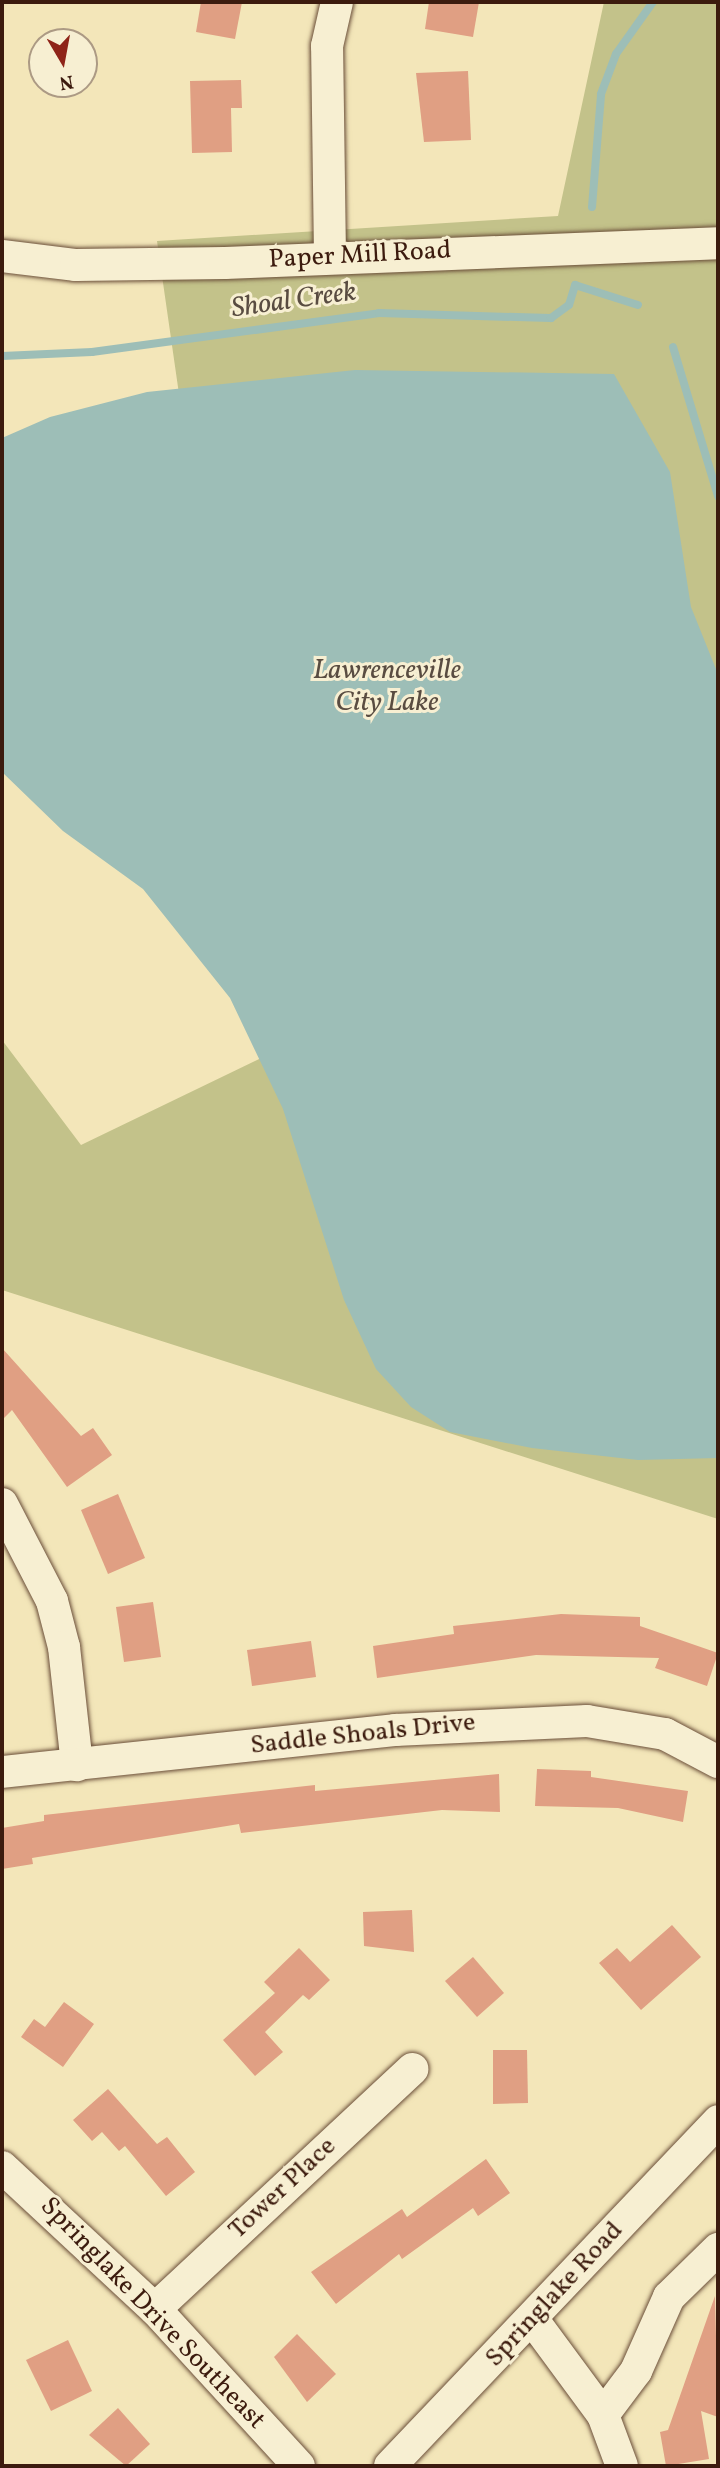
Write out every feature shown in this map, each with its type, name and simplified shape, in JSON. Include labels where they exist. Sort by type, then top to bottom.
[{"type":"street","points":[[330,256],[327,47],[337,2]]},
{"type":"street","name":"Paper Mill Road","points":[[2,256],[76,265],[718,243]]},
{"type":"street","points":[[2,1504],[52,1601],[64,1647],[77,1765]]},
{"type":"street","name":"Saddle Shoals Drive","points":[[2,1772],[474,1723],[587,1721],[665,1734],[718,1762]]},
{"type":"street","name":"Tower Place","points":[[155,2309],[412,2068]]},
{"type":"street","name":"Springlake Road","points":[[390,2466],[533,2319],[718,2121]]},
{"type":"street","name":"Springlake Drive Southeast","points":[[2,2167],[155,2309],[299,2466]]},
{"type":"street","points":[[603,2415],[636,2371],[669,2297],[718,2249]]},
{"type":"street","points":[[533,2319],[603,2415],[622,2466]]},
{"type":"shaded area","name":"Lawrenceville City Lake","points":[[604,2],[718,2],[718,1519],[2,1290],[2,1040],[81,1145],[512,937],[179,394],[157,241],[558,216]]},
{"type":"water","name":"Lawrenceville City Lake","points":[[355,370],[614,374],[670,472],[691,607],[718,674],[718,1458],[638,1460],[532,1448],[450,1432],[411,1407],[376,1369],[344,1300],[283,1109],[230,998],[143,889],[63,831],[2,772],[2,438],[50,417],[147,392]]},
{"type":"building","points":[[201,2],[242,2],[235,39],[196,32]]},
{"type":"building","points":[[429,2],[479,2],[473,37],[425,29]]},
{"type":"building","points":[[468,71],[471,140],[424,142],[416,73]]},
{"type":"building","points":[[241,80],[242,108],[231,108],[232,152],[192,153],[190,81]]},
{"type":"building","points":[[2,1348],[81,1436],[93,1428],[112,1455],[67,1487],[12,1410],[2,1420]]},
{"type":"building","points":[[118,1494],[145,1558],[108,1574],[81,1510]]},
{"type":"building","points":[[153,1602],[161,1657],[124,1662],[116,1607]]},
{"type":"building","points":[[561,1614],[640,1617],[640,1626],[718,1653],[707,1686],[655,1668],[659,1658],[536,1655],[377,1678],[373,1646],[454,1634],[453,1626]]},
{"type":"building","points":[[311,1641],[316,1677],[252,1686],[247,1650]]},
{"type":"building","points":[[537,1769],[591,1771],[591,1777],[688,1791],[683,1822],[618,1808],[535,1806]]},
{"type":"building","points":[[499,1774],[500,1812],[442,1810],[241,1833],[239,1824],[32,1858],[33,1864],[2,1869],[2,1828],[44,1821],[44,1815],[315,1785],[315,1791]]},
{"type":"building","points":[[412,1910],[414,1952],[364,1946],[363,1912]]},
{"type":"building","points":[[672,1925],[701,1957],[641,2010],[599,1963],[617,1948],[630,1962]]},
{"type":"building","points":[[299,1948],[330,1980],[309,2000],[303,1995],[265,2032],[283,2052],[255,2076],[223,2040],[275,1993],[264,1982]]},
{"type":"building","points":[[473,1957],[504,1993],[477,2017],[445,1981]]},
{"type":"building","points":[[64,2002],[94,2024],[63,2067],[21,2037],[34,2019],[45,2027]]},
{"type":"building","points":[[493,2050],[527,2050],[528,2103],[493,2104]]},
{"type":"building","points":[[108,2089],[157,2144],[167,2137],[195,2172],[166,2196],[125,2146],[119,2151],[102,2132],[92,2141],[73,2120]]},
{"type":"building","points":[[486,2159],[510,2193],[478,2216],[473,2208],[402,2259],[399,2254],[336,2304],[311,2272],[402,2209],[407,2217]]},
{"type":"building","points":[[715,2296],[718,2417],[701,2411],[709,2459],[666,2466],[660,2432],[668,2430]]},
{"type":"building","points":[[297,2334],[336,2374],[307,2402],[274,2357]]},
{"type":"building","points":[[68,2340],[92,2391],[51,2411],[26,2360]]},
{"type":"building","points":[[118,2408],[150,2444],[126,2466],[89,2435]]},
{"type":"waterway","name":"Shoal Creek","points":[[592,207],[601,94],[616,54],[653,2]]},
{"type":"waterway","name":"Shoal Creek","points":[[2,356],[92,352],[379,313],[551,318],[569,305],[575,285],[638,305]]},
{"type":"waterway","points":[[673,347],[718,496]]}]
